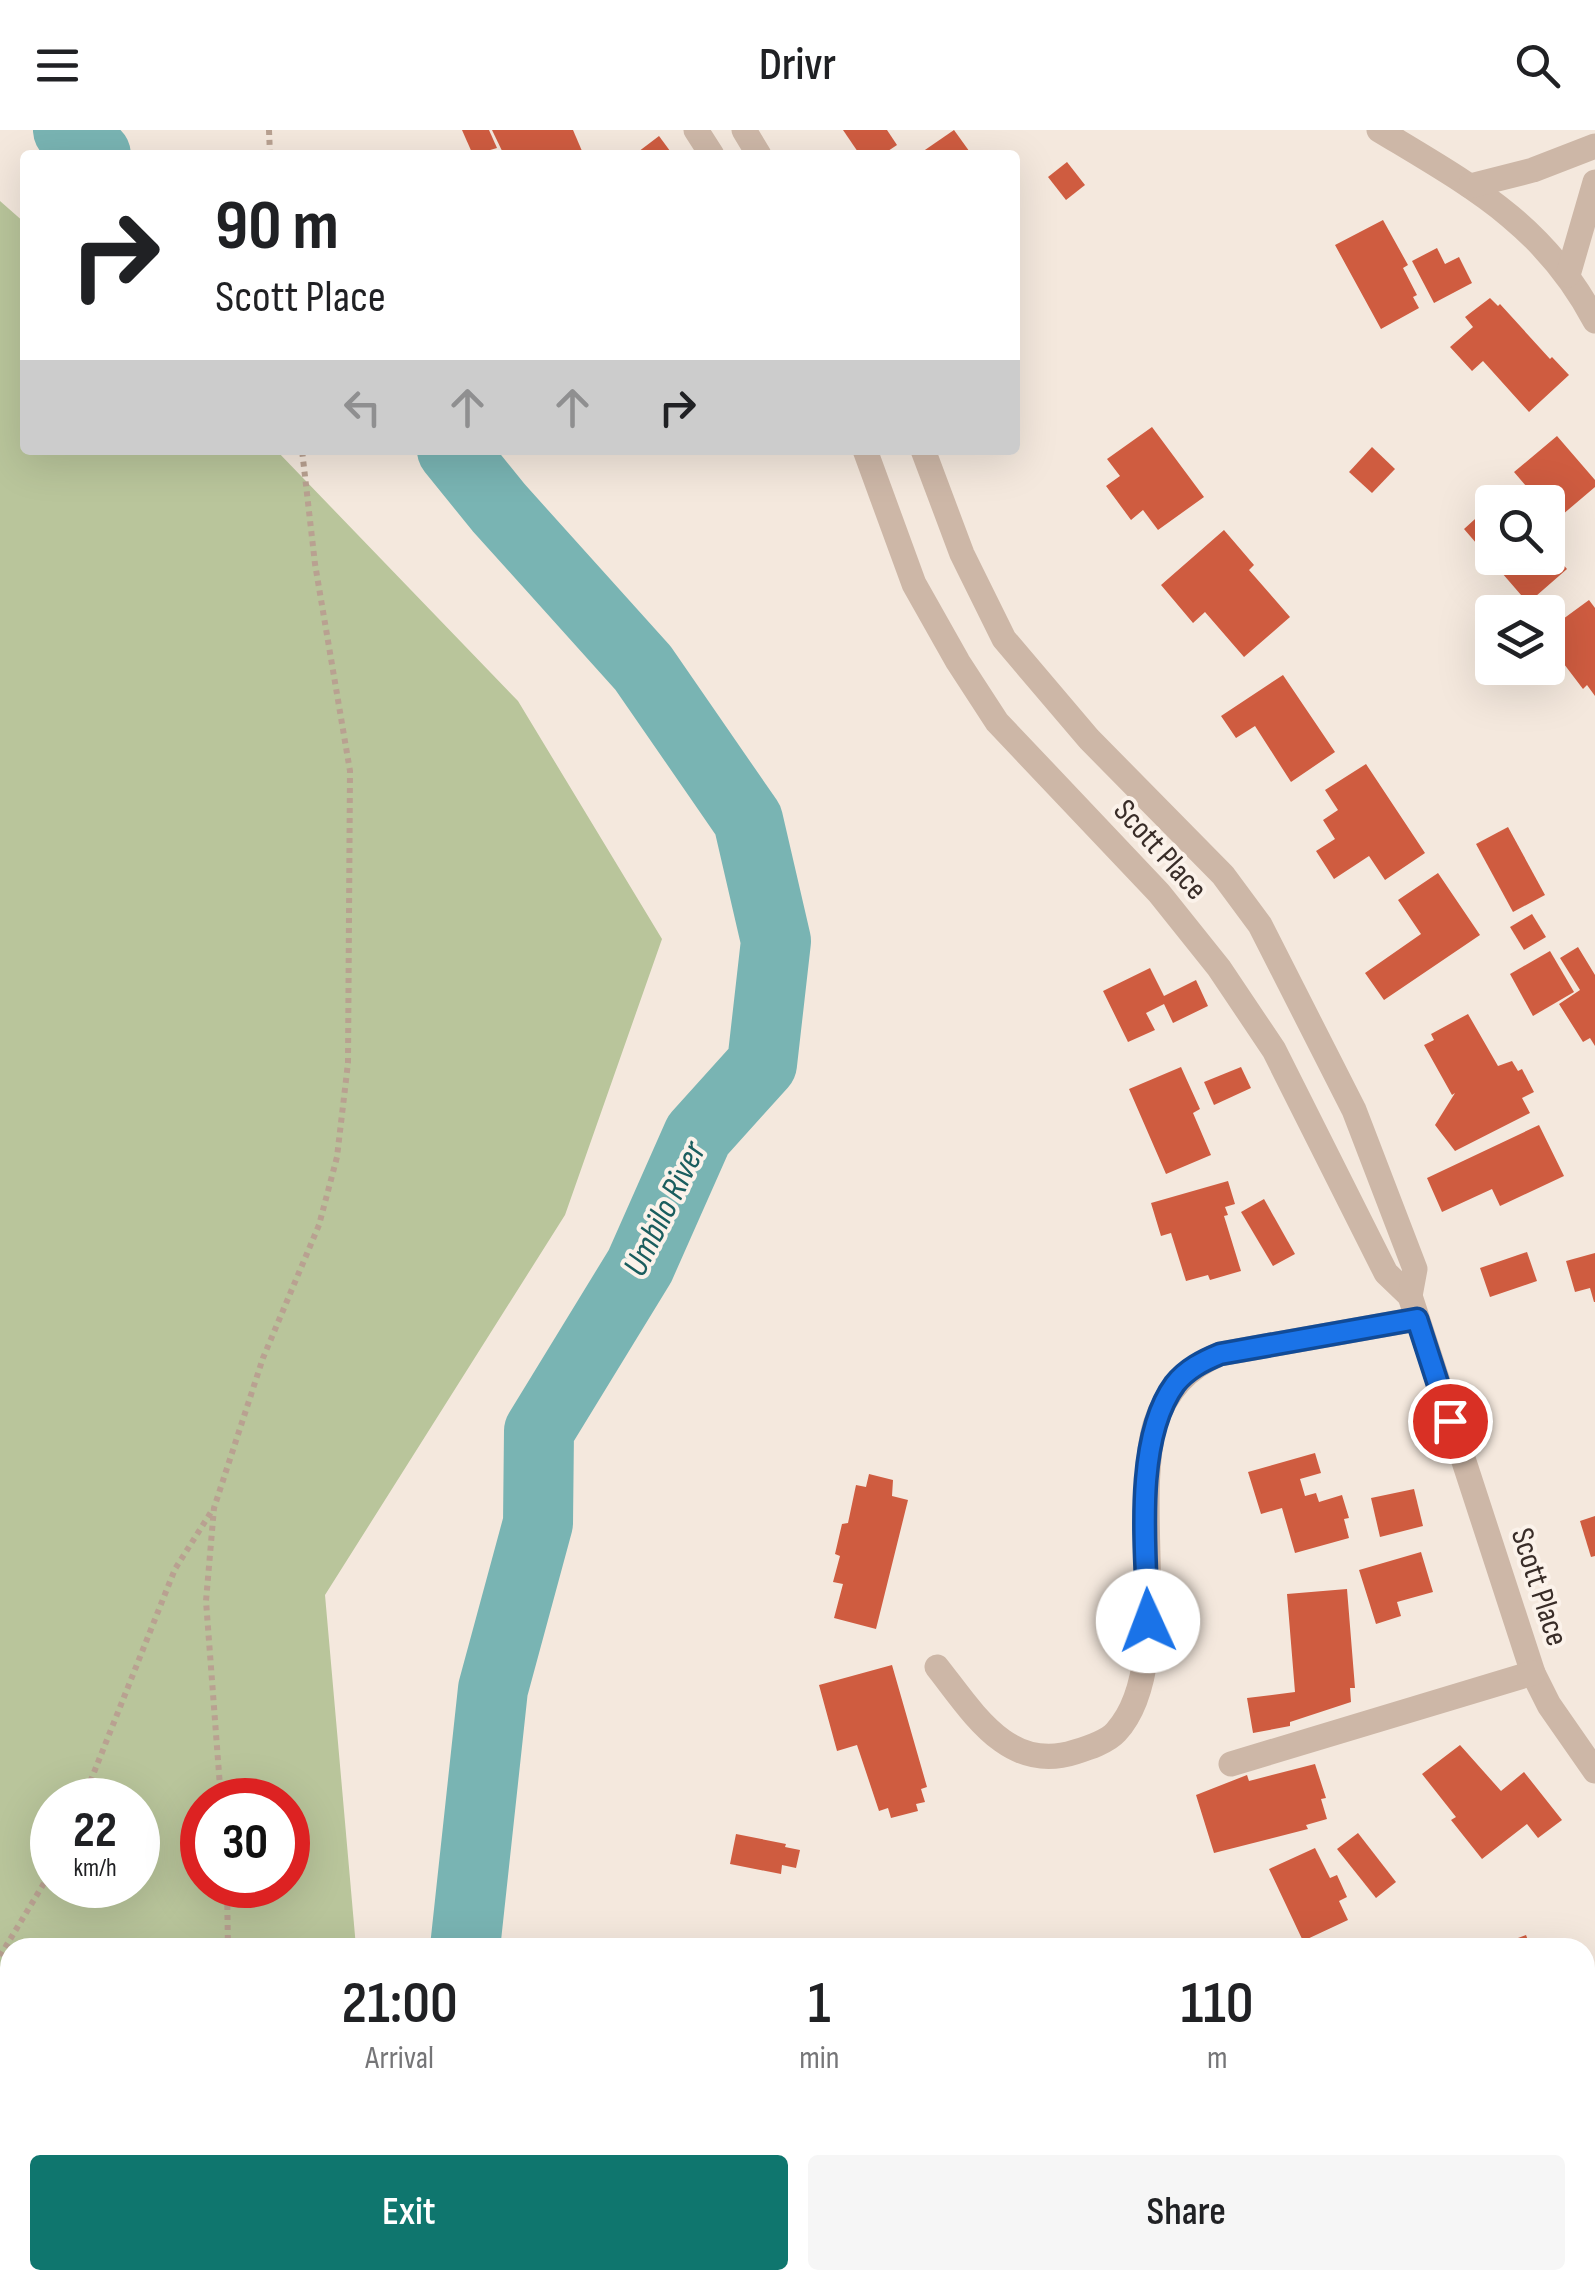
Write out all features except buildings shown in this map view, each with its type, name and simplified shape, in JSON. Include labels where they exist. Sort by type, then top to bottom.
[{"type":"street","points":[[1379,130],[1512,216],[1568,275],[1595,322]]},
{"type":"street","points":[[1470,186],[1532,170],[1595,146]]},
{"type":"street","points":[[1568,275],[1595,182]]},
{"type":"street","name":"Scott Place","points":[[867,455],[914,584],[996,722],[1159,893],[1219,968],[1274,1050],[1386,1273],[1414,1308]]},
{"type":"street","name":"Scott Place","points":[[925,455],[962,554],[1004,639],[1089,739],[1223,875],[1260,926],[1354,1110],[1415,1269],[1414,1308],[1532,1673],[1549,1705],[1595,1771]]},
{"type":"street","points":[[937,1667],[988,1732],[1016,1750],[1044,1756],[1072,1754],[1114,1734],[1133,1706],[1144,1664],[1148,1621],[1148,1469],[1156,1423],[1175,1384],[1196,1364],[1220,1354],[1414,1308]]},
{"type":"street","points":[[1231,1764],[1532,1673]]},
{"type":"path","points":[[220,1778],[206,1601],[214,1508],[263,1358],[319,1225],[337,1156],[348,1064],[350,771],[315,564],[303,455]]},
{"type":"path","points":[[92,1778],[175,1569],[214,1508]]},
{"type":"path","points":[[11,1938],[30,1906]]},
{"type":"path","points":[[227,1908],[228,1938]]},
{"type":"green space","points":[[0,201],[20,219],[20,455],[281,455],[518,701],[662,939],[565,1215],[325,1595],[355,1938],[0,1938]]},
{"type":"waterway","name":"Umbilo River","points":[[68,130],[90,150]]},
{"type":"waterway","name":"Umbilo River","points":[[456,455],[643,668],[748,820],[776,941],[762,1064],[698,1135],[640,1266],[539,1431],[538,1523],[493,1689],[466,1938]]},
{"type":"route","points":[[1148,1621],[1148,1469],[1156,1423],[1175,1384],[1196,1364],[1220,1354],[1417,1319],[1450,1421]]}]
